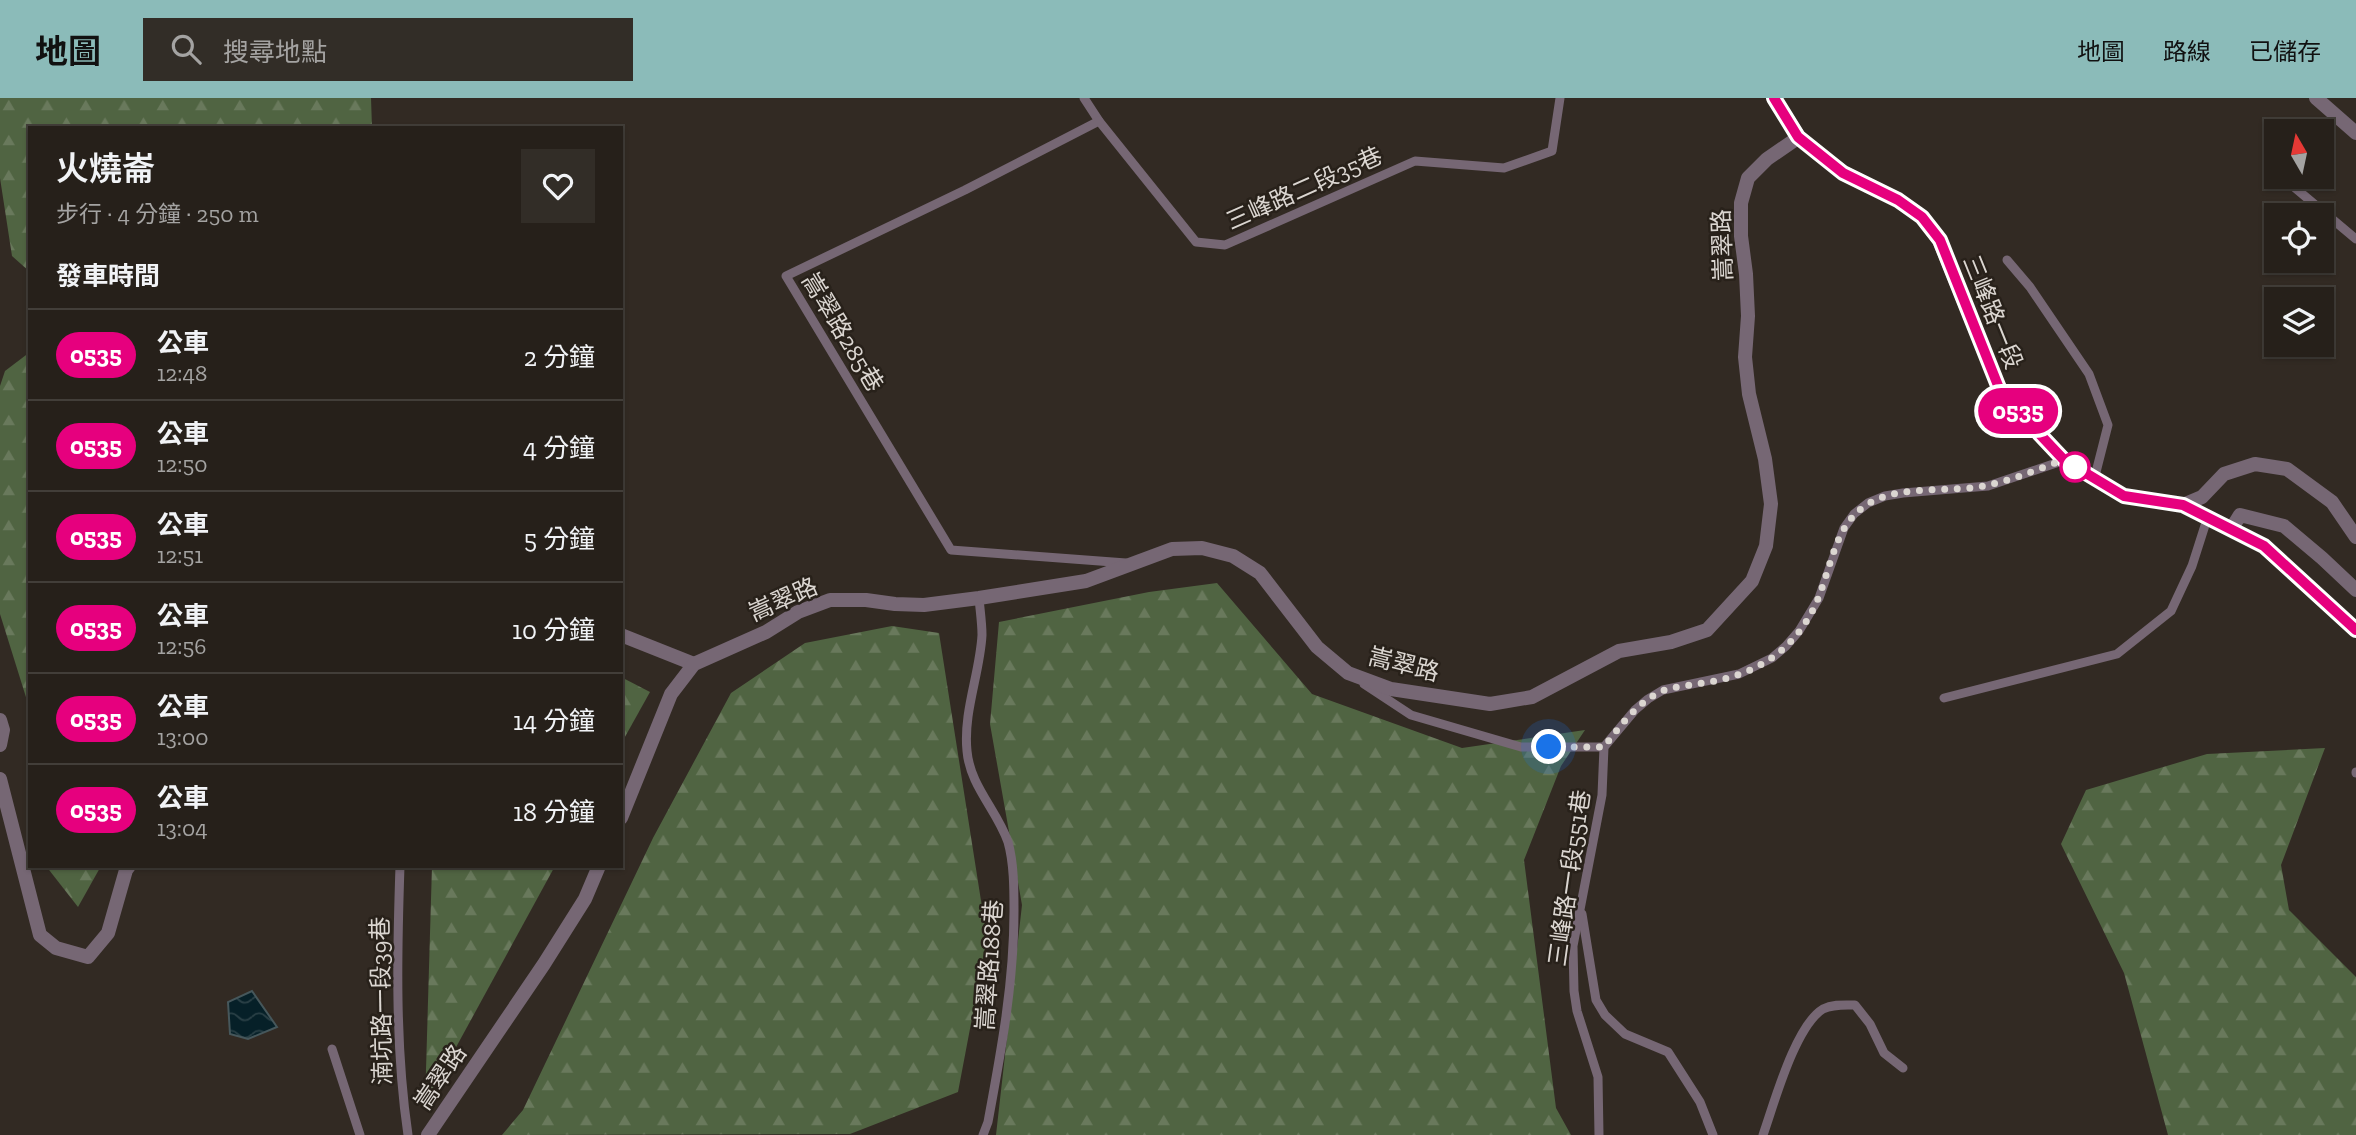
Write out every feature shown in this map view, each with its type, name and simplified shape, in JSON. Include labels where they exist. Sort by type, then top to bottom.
[{"type":"street","name":"三峰路一段","points":[[1774,98],[1798,137],[1843,173],[1898,200],[1922,217],[1940,240],[2001,393],[2064,460],[2124,496],[2183,505],[2264,546],[2356,630]]},
{"type":"street","points":[[2316,98],[2356,133]]},
{"type":"street","name":"嵩翠路","points":[[623,813],[671,695],[694,664],[766,632],[798,612],[830,600],[925,605],[1086,581],[1172,549],[1202,548],[1233,556],[1260,573],[1317,648],[1348,673],[1391,689],[1490,704],[1532,697],[1619,650],[1671,642],[1707,629],[1752,581],[1766,546],[1771,504],[1765,459],[1749,394],[1745,357],[1748,316],[1741,203],[1748,177],[1767,159],[1798,137]]},
{"type":"street","points":[[2183,505],[2202,497],[2224,474],[2255,464],[2287,469],[2332,502],[2356,537]]},
{"type":"street","points":[[2232,528],[2240,515],[2284,526],[2356,590]]},
{"type":"street","points":[[623,636],[694,664]]},
{"type":"street","points":[[0,720],[4,730],[0,745]]},
{"type":"street","points":[[0,779],[40,935],[56,948],[88,957],[108,933],[128,868]]},
{"type":"street","name":"嵩翠路","points":[[428,1135],[551,953],[585,899],[598,868]]},
{"type":"lane","name":"三峰路二段35巷","points":[[1084,98],[1099,121],[1196,242],[1226,245],[1415,160],[1504,168],[1552,151],[1560,98]]},
{"type":"lane","name":"嵩翠路285巷","points":[[1099,121],[965,190],[786,276],[951,550],[1135,564]]},
{"type":"lane","points":[[2296,189],[2356,239]]},
{"type":"lane","points":[[2007,260],[2030,287],[2089,374],[2108,425],[2094,480]]},
{"type":"lane","points":[[1348,673],[1411,715],[1423,719],[1521,747],[1604,747],[1648,699],[1663,691],[1740,674],[1772,658],[1787,646],[1819,598],[1843,528],[1854,514],[1868,503],[1903,493],[1988,486],[2064,460]]},
{"type":"lane","points":[[1944,698],[2117,654],[2171,611],[2192,566],[2208,516]]},
{"type":"lane","name":"嵩翠路188巷","points":[[979,597],[982,635],[966,748],[975,783],[1008,843],[1014,891],[1014,957],[1006,1025],[988,1122],[983,1135]]},
{"type":"lane","name":"三峰路一段551巷","points":[[1598,1135],[1598,1077],[1582,1029],[1574,991],[1573,946],[1602,795],[1604,747]]},
{"type":"lane","name":"湳坑路一段39巷","points":[[400,868],[397,949],[402,1095],[408,1135]]},
{"type":"lane","points":[[1581,905],[1596,1000],[1605,1015],[1625,1034],[1668,1052],[1700,1102],[1713,1135]]},
{"type":"lane","points":[[1763,1135],[1797,1043],[1809,1021],[1824,1009],[1838,1005],[1855,1005],[1870,1024],[1884,1053],[1903,1068]]},
{"type":"lane","points":[[332,1049],[353,1121],[360,1135]]},
{"type":"green space","points":[[0,98],[371,98],[372,126],[28,126],[28,270],[12,256],[0,178]]},
{"type":"green space","points":[[28,354],[28,704],[0,614],[0,386],[5,371]]},
{"type":"green space","points":[[1217,583],[1312,694],[1462,748],[1585,730],[1561,766],[1524,860],[1556,1108],[1571,1135],[996,1135],[1022,905],[990,724],[999,622],[1149,592]]},
{"type":"green space","points":[[892,626],[939,633],[987,939],[958,1092],[850,1134],[502,1135],[523,1110],[653,838],[731,693],[805,643]]},
{"type":"green space","points":[[623,678],[650,692],[623,740]]},
{"type":"green space","points":[[2325,748],[2281,865],[2289,910],[2356,977],[2356,1135],[2168,1135],[2124,973],[2061,844],[2086,790],[2207,754]]},
{"type":"green space","points":[[48,868],[100,868],[78,907]]},
{"type":"green space","points":[[432,868],[554,868],[425,1104]]},
{"type":"water","points":[[252,991],[277,1027],[248,1039],[230,1034],[228,1002]]},
{"type":"bus line","name":"0535","points":[[1774,98],[1798,137],[1843,173],[1898,200],[1922,217],[1940,240],[2001,393],[2064,460],[2124,496],[2183,505],[2264,546],[2356,630]]},
{"type":"route","points":[[1549,747],[1604,747],[1635,710],[1663,691],[1721,680],[1757,667],[1772,658],[1787,646],[1810,615],[1819,598],[1843,528],[1854,514],[1868,503],[1903,493],[1988,486],[2064,460],[2079,470],[2075,467]]}]
